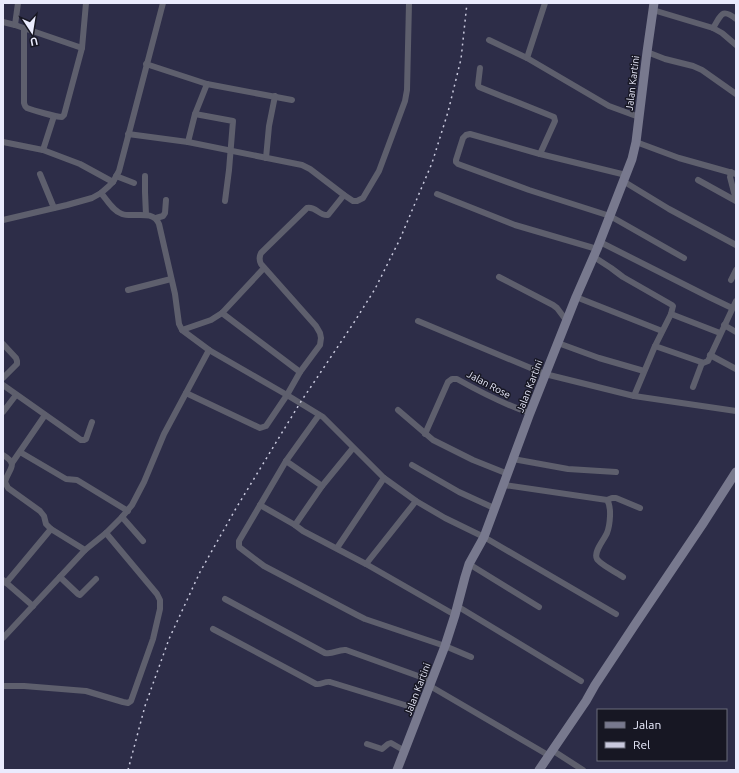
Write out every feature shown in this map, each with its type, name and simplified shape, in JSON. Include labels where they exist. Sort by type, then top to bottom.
[{"type":"street","points":[[15,25],[18,3]]},
{"type":"street","points":[[24,28],[24,104],[27,108],[60,117],[64,114],[82,48],[86,3]]},
{"type":"street","points":[[3,220],[92,198],[102,193],[115,179],[163,3]]},
{"type":"street","points":[[128,134],[188,142],[306,166],[344,195],[355,201],[359,201],[363,198],[379,171],[405,101],[407,90],[409,3]]},
{"type":"street","points":[[528,58],[545,3]]},
{"type":"street","points":[[654,6],[713,28],[736,44]]},
{"type":"street","name":"Jalan Kartini","points":[[397,770],[445,646],[469,564],[484,537],[566,320],[597,249],[632,159],[636,142],[654,6]]},
{"type":"street","points":[[713,28],[721,14],[730,14],[736,19]]},
{"type":"street","points":[[3,22],[82,48]]},
{"type":"street","points":[[489,40],[528,58],[602,103],[639,117]]},
{"type":"street","points":[[647,52],[702,70],[736,94]]},
{"type":"street","points":[[146,64],[207,84],[292,100]]},
{"type":"street","points":[[480,68],[479,87],[554,117],[555,121],[540,154]]},
{"type":"street","points":[[188,142],[195,114],[207,84]]},
{"type":"street","points":[[266,158],[269,126],[275,96]]},
{"type":"street","points":[[195,114],[233,121],[225,202]]},
{"type":"street","points":[[43,150],[54,116]]},
{"type":"street","points":[[684,258],[610,216],[528,190],[458,164],[456,161],[463,138],[470,134],[625,178],[670,209],[736,245]]},
{"type":"street","points":[[3,142],[43,150],[115,179],[134,182]]},
{"type":"street","points":[[636,142],[679,158],[733,173],[730,177],[736,201]]},
{"type":"street","points":[[40,174],[54,208]]},
{"type":"street","points":[[146,176],[146,215]]},
{"type":"street","points":[[698,180],[736,201]]},
{"type":"street","points":[[102,193],[115,209],[122,214],[146,215],[156,218],[163,216],[165,213],[166,200]]},
{"type":"street","points":[[437,194],[515,225],[597,249],[732,308]]},
{"type":"street","points":[[186,393],[260,428],[266,426],[287,395],[300,372],[320,345],[321,338],[316,326],[264,268],[260,262],[259,256],[307,208],[312,208],[325,216],[328,215],[344,195]]},
{"type":"street","points":[[156,218],[160,224],[175,294],[179,324],[182,330],[209,350],[319,415],[327,421],[384,478],[416,501],[445,518],[484,537],[616,614]]},
{"type":"street","points":[[597,249],[614,270],[623,277],[672,305],[673,308],[634,396]]},
{"type":"street","points":[[182,330],[211,320],[222,313],[264,268]]},
{"type":"street","points":[[731,280],[736,270]]},
{"type":"street","points":[[499,277],[553,305],[566,320]]},
{"type":"street","points":[[128,290],[171,278]]},
{"type":"street","points":[[576,297],[662,331]]},
{"type":"street","points":[[655,346],[702,363],[708,361],[736,300]]},
{"type":"street","points":[[222,313],[300,372]]},
{"type":"street","points":[[671,314],[720,333]]},
{"type":"street","points":[[418,321],[545,374],[634,396],[736,411]]},
{"type":"street","points":[[724,325],[736,332]]},
{"type":"street","points":[[558,343],[599,358],[644,371]]},
{"type":"street","points":[[3,344],[18,361],[3,378]]},
{"type":"street","points":[[3,638],[85,550],[106,533],[128,511],[136,499],[144,482],[162,438],[209,350]]},
{"type":"street","points":[[710,355],[736,369]]},
{"type":"street","points":[[692,387],[702,363]]},
{"type":"street","name":"Jalan Rose","points":[[425,434],[448,382],[452,379],[457,379],[511,407],[530,413]]},
{"type":"street","points":[[3,385],[82,440],[86,439],[92,422]]},
{"type":"street","points":[[3,412],[16,395]]},
{"type":"street","points":[[398,410],[433,440],[508,474]]},
{"type":"street","points":[[45,415],[12,463],[5,482],[6,486],[40,511],[44,516],[46,524],[51,529],[85,550]]},
{"type":"street","points":[[319,415],[286,462],[239,541],[238,546],[264,566],[357,615],[445,646],[471,657]]},
{"type":"street","points":[[294,525],[322,486],[353,448]]},
{"type":"street","points":[[20,452],[66,479],[77,480],[128,511]]},
{"type":"street","points":[[3,455],[12,463]]},
{"type":"street","points":[[513,459],[568,468],[616,472]]},
{"type":"street","points":[[286,462],[322,486]]},
{"type":"street","points":[[412,464],[459,492],[494,508]]},
{"type":"street","points":[[539,770],[736,472]]},
{"type":"street","points":[[337,548],[384,478]]},
{"type":"street","points":[[504,485],[608,500],[616,498],[640,508]]},
{"type":"street","points":[[608,500],[610,504],[609,525],[607,533],[598,548],[596,558],[601,563],[623,577]]},
{"type":"street","points":[[366,564],[416,501]]},
{"type":"street","points":[[260,505],[303,531],[456,610],[581,682]]},
{"type":"street","points":[[122,517],[143,541]]},
{"type":"street","points":[[33,606],[4,581],[51,529]]},
{"type":"street","points":[[3,686],[24,686],[86,691],[123,702],[128,703],[131,701],[153,639],[160,609],[160,600],[157,594],[106,533]]},
{"type":"street","points":[[469,564],[539,607]]},
{"type":"street","points":[[60,577],[80,595],[96,579]]},
{"type":"street","points":[[225,599],[325,653],[330,654],[342,649],[346,650],[431,683],[550,753],[583,770]]},
{"type":"street","points":[[213,629],[316,684],[330,682],[421,710]]},
{"type":"street","points":[[367,744],[382,749],[388,744],[392,744],[405,751]]},
{"type":"railway","points":[[128,770],[145,706],[169,639],[200,572],[235,510],[300,403],[375,289],[400,239],[432,163],[448,112],[461,59],[467,3]]}]
